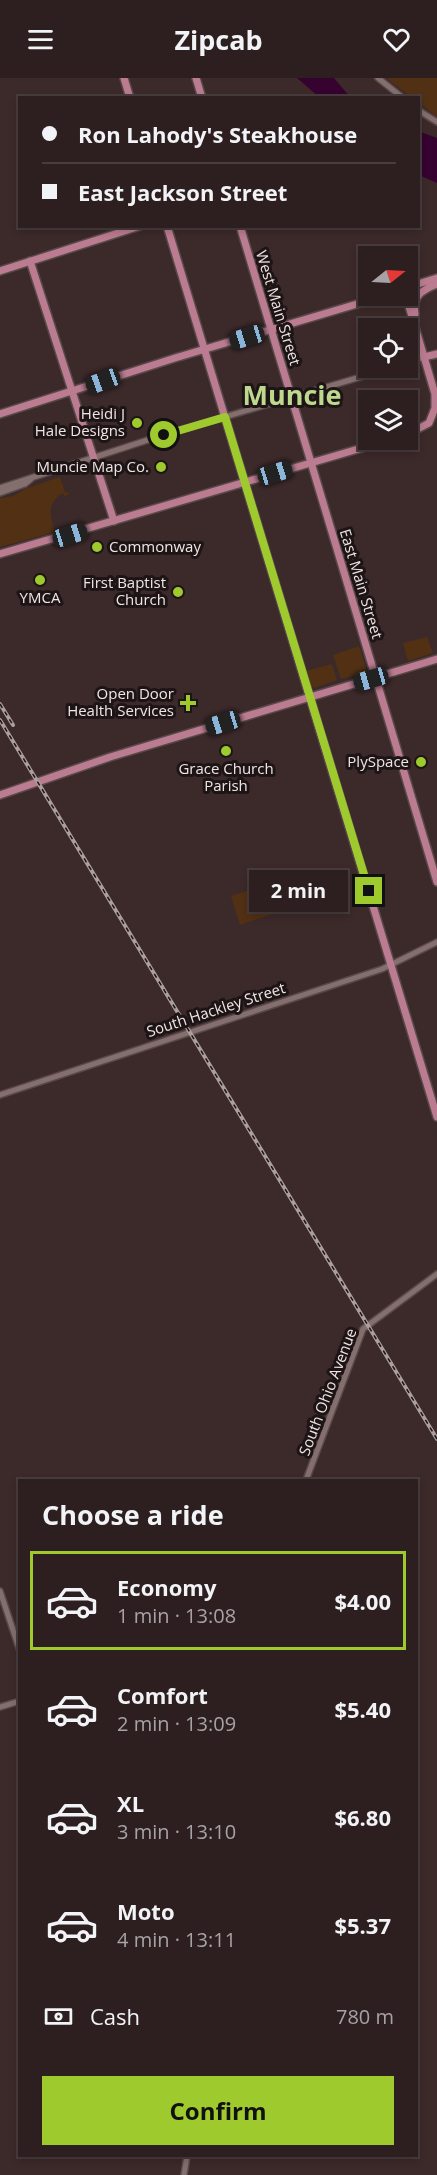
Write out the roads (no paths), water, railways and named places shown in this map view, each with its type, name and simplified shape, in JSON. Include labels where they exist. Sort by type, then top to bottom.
[{"type":"main road","points":[[124,78],[129,96]]},
{"type":"main road","points":[[196,78],[201,96]]},
{"type":"main road","points":[[0,271],[134,228]]},
{"type":"main road","points":[[168,228],[437,1117]]},
{"type":"main road","name":"West Main Street","points":[[241,228],[291,397]]},
{"type":"main road","points":[[30,261],[114,521]]},
{"type":"main road","points":[[418,283],[437,278]]},
{"type":"main road","points":[[416,318],[415,301],[422,291],[437,284]]},
{"type":"main road","points":[[0,414],[358,304]]},
{"type":"main road","points":[[418,335],[435,394],[433,417],[418,431]]},
{"type":"main road","points":[[424,357],[437,354]]},
{"type":"main road","name":"East Main Street","points":[[291,397],[437,882]]},
{"type":"main road","points":[[4,553],[358,449]]},
{"type":"main road","points":[[0,795],[177,737],[437,659]]},
{"type":"street","points":[[378,78],[400,96]]},
{"type":"street","points":[[420,111],[437,122]]},
{"type":"street","points":[[418,359],[424,357]]},
{"type":"street","points":[[0,488],[358,378]]},
{"type":"street","points":[[0,493],[25,484],[31,479]]},
{"type":"street","name":"South Hackley Street","points":[[0,1095],[391,965],[437,942]]},
{"type":"street","name":"South Ohio Avenue","points":[[306,1479],[363,1329],[437,1274]]},
{"type":"street","points":[[0,1591],[18,1645]]},
{"type":"street","points":[[0,1707],[18,1702]]},
{"type":"street","points":[[184,2175],[186,2157]]},
{"type":"railway","points":[[0,704],[13,725]]},
{"type":"railway","points":[[0,720],[437,1439]]},
{"type":"place","name":"Heidi J Hale Designs","points":[[137,423]]},
{"type":"place","name":"Muncie Map Co.","points":[[161,467]]},
{"type":"place","name":"Commonway","points":[[97,547]]},
{"type":"place","name":"YMCA","points":[[40,580]]},
{"type":"place","name":"First Baptist Church","points":[[178,592]]},
{"type":"place","name":"Open Door Health Services","points":[[188,703]]},
{"type":"place","name":"Grace Church Parish","points":[[226,751]]},
{"type":"place","name":"PlySpace","points":[[421,762]]},
{"type":"district","name":"Muncie","points":[[292,396]]}]
